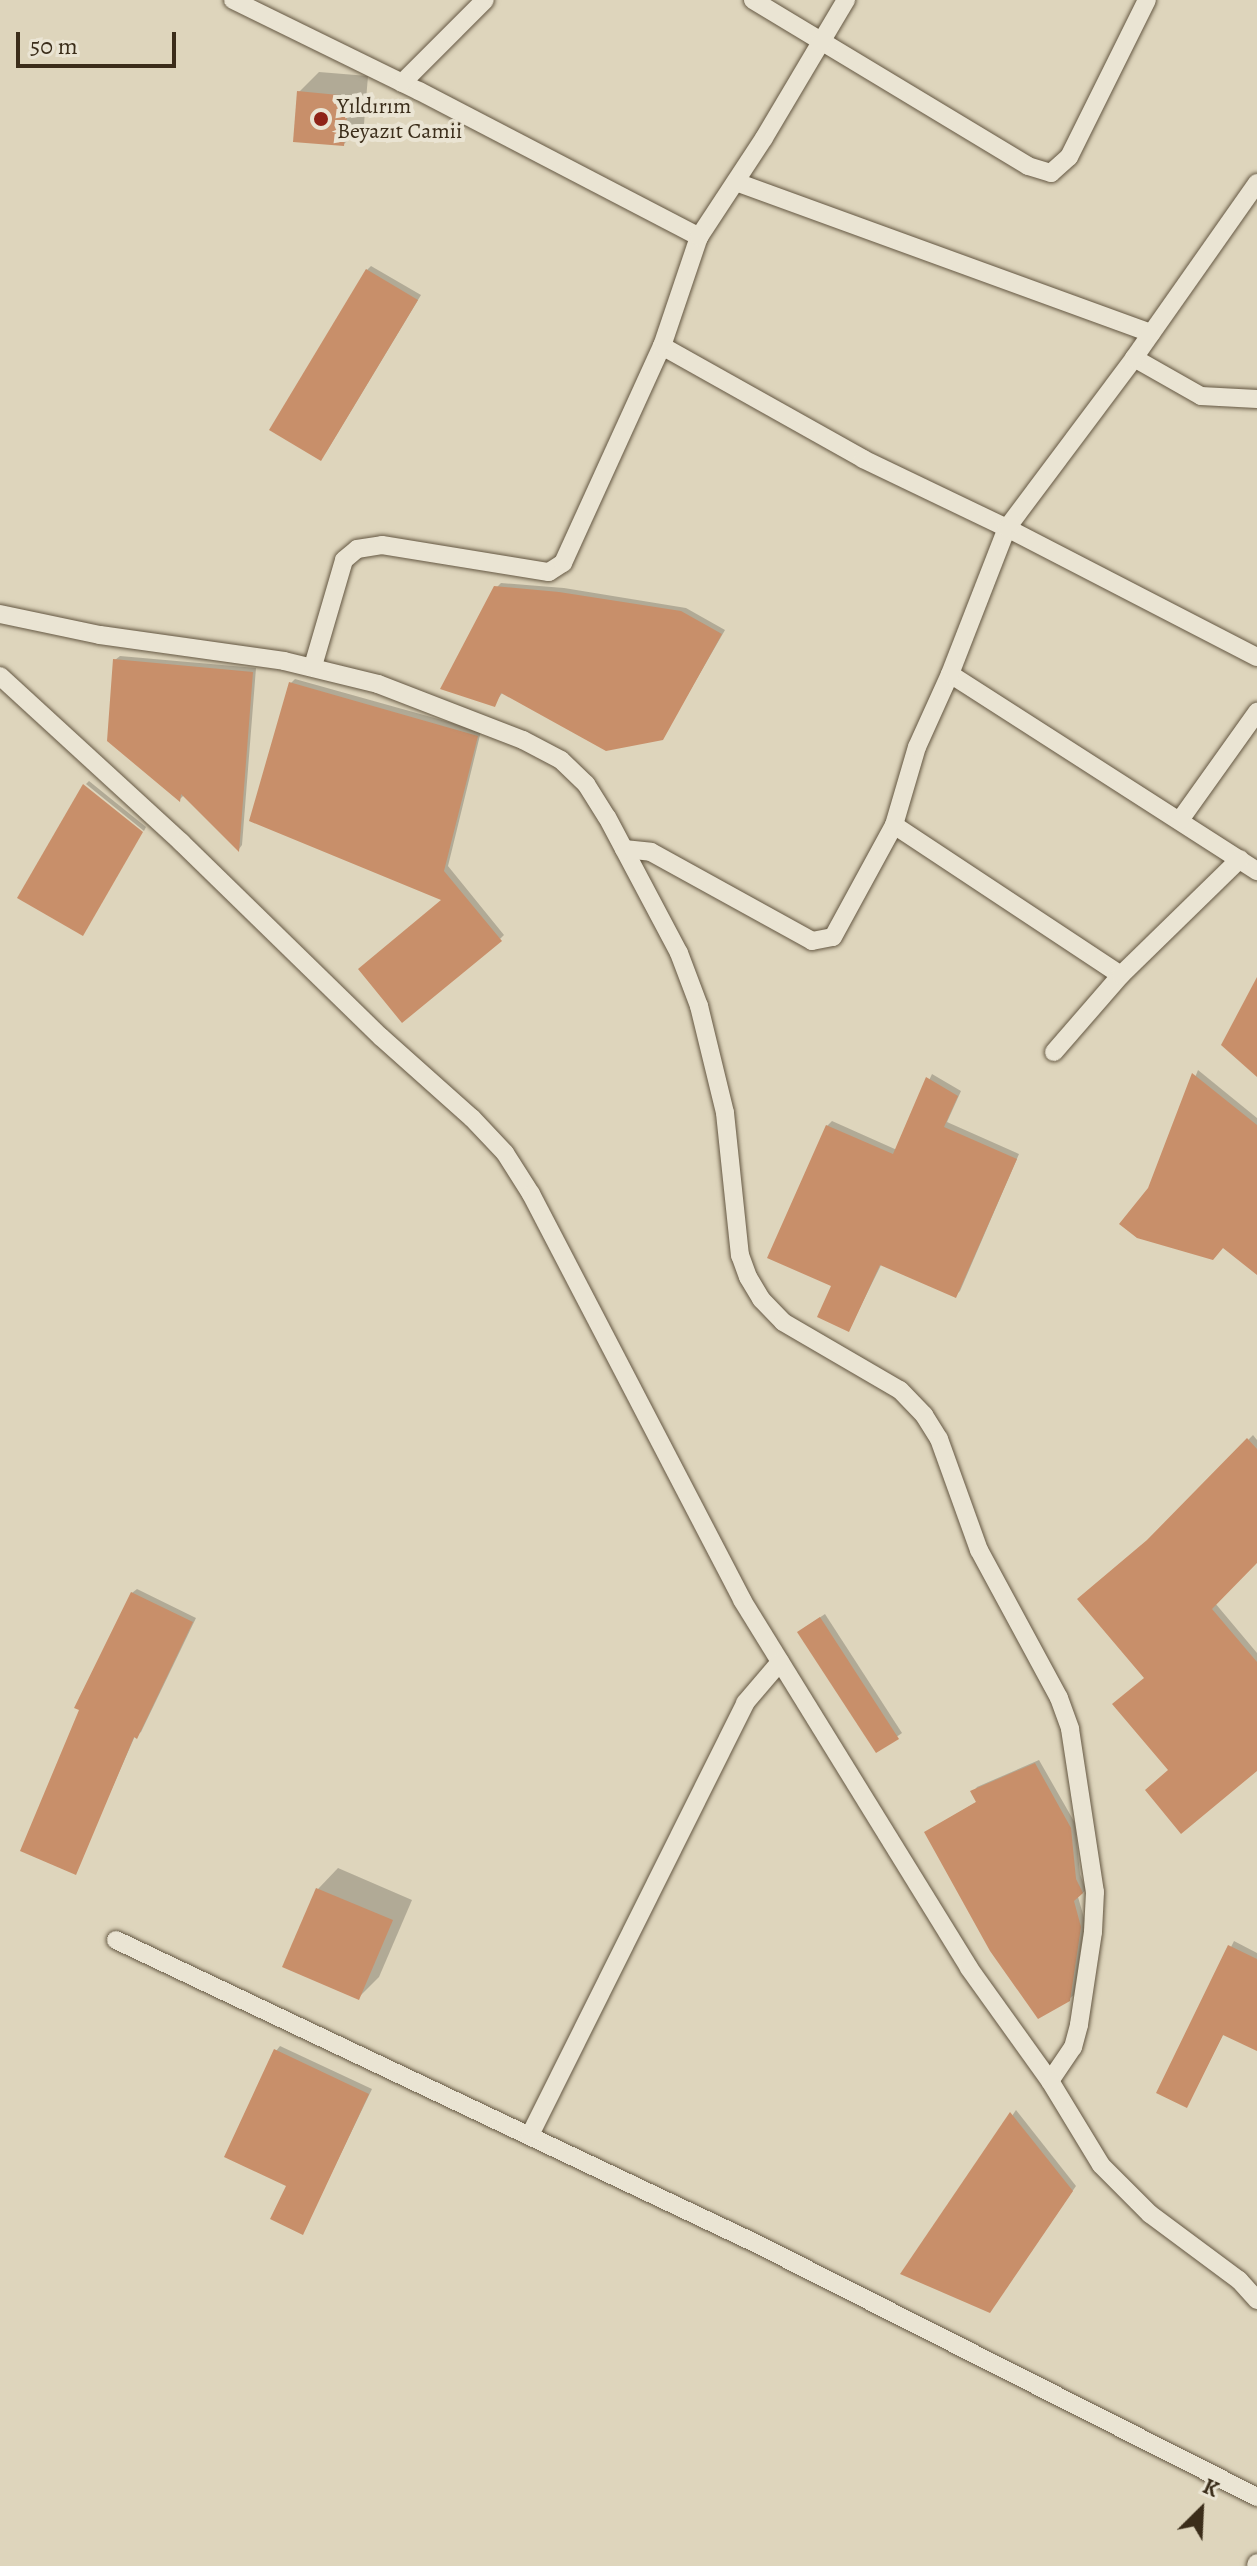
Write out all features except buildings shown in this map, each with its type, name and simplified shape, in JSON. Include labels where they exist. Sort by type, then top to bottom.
[{"type":"street","points":[[233,0],[402,83],[699,237]]},
{"type":"street","points":[[402,83],[485,0]]},
{"type":"street","points":[[753,0],[1028,166],[1051,173],[1069,157],[1147,0]]},
{"type":"street","points":[[313,666],[344,560],[357,549],[382,545],[549,572],[558,568],[567,556],[662,346],[699,237],[736,182],[846,0]]},
{"type":"street","points":[[736,182],[1151,333]]},
{"type":"street","points":[[624,849],[637,848],[651,852],[803,937],[820,942],[838,931],[894,825],[908,770],[950,674],[1007,528],[1134,358],[1257,183]]},
{"type":"street","points":[[662,346],[863,459],[1007,528],[1257,657]]},
{"type":"street","points":[[1134,358],[1201,396],[1257,399]]},
{"type":"street","points":[[0,614],[100,635],[313,666],[424,700],[523,740],[561,760],[586,784],[679,953],[699,1006],[725,1113],[740,1255],[748,1277],[761,1299],[783,1322],[900,1390],[924,1415],[939,1439],[979,1550],[1042,1660],[1067,1719],[1095,1892],[1093,1932],[1073,2047],[1050,2081]]},
{"type":"street","points":[[950,674],[1257,871]]},
{"type":"street","points":[[0,676],[181,842],[505,1153],[531,1194],[742,1600],[969,1968],[1050,2081],[1101,2165],[1150,2214],[1239,2280],[1257,2300]]},
{"type":"street","points":[[1180,820],[1257,712]]},
{"type":"street","points":[[894,825],[1121,975]]},
{"type":"street","points":[[1054,1052],[1121,975],[1240,859]]},
{"type":"street","points":[[530,2135],[745,1703],[760,1681],[780,1662]]},
{"type":"street","points":[[116,1940],[755,2243],[1257,2497]]},
{"type":"place","name":"Yıldırım Beyazıt Camii","points":[[321,119]]}]
